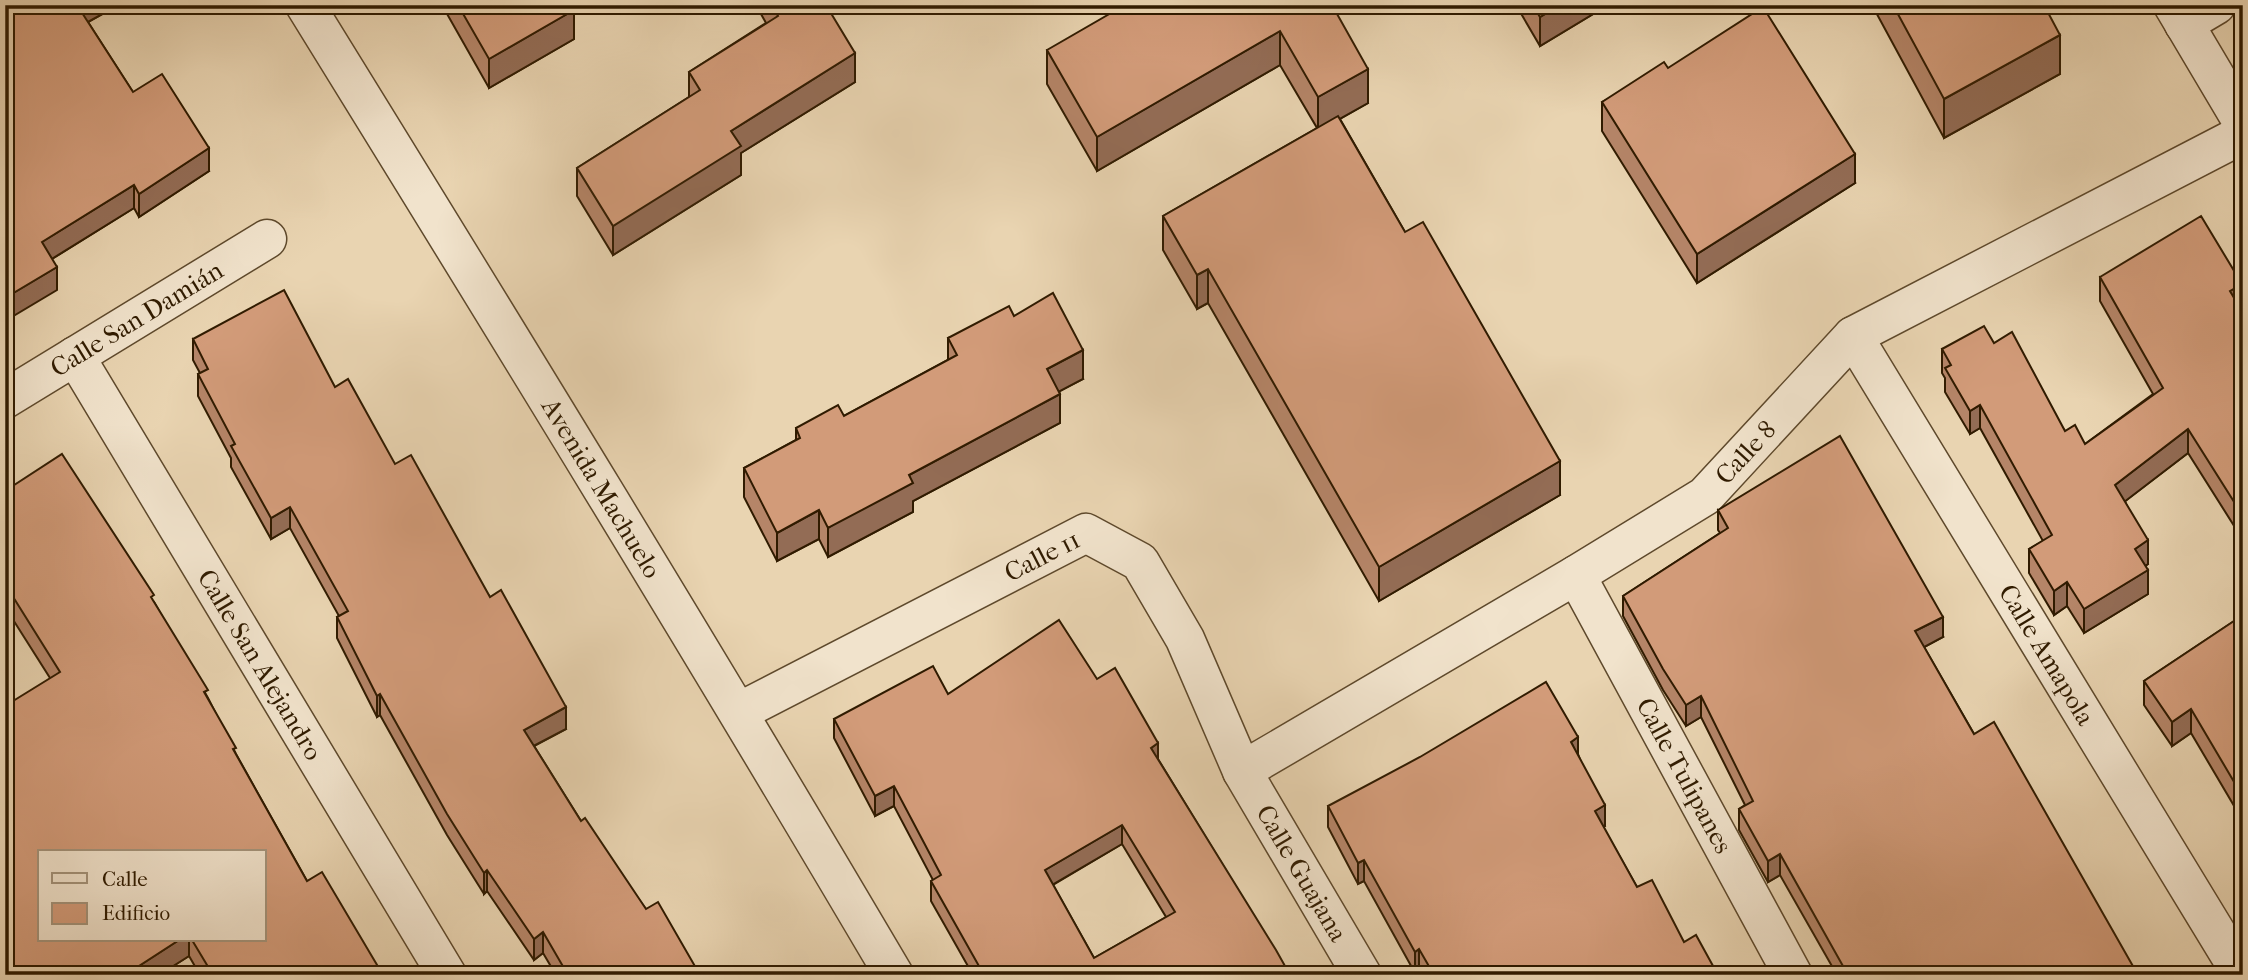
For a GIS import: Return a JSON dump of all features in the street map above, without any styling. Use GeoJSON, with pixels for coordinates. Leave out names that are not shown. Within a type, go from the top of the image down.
{"type":"FeatureCollection","features":[{"type":"Feature","properties":{"kind":"street","name":"Avenida Machuelo"},"geometry":{"type":"LineString","coordinates":[[305,5],[739,712],[894,975]]}},
{"type":"Feature","properties":{"kind":"street"},"geometry":{"type":"LineString","coordinates":[[2191,11],[2243,124]]}},
{"type":"Feature","properties":{"kind":"street","name":"Calle 8"},"geometry":{"type":"LineString","coordinates":[[1242,771],[1705,496],[1853,335],[2243,134]]}},
{"type":"Feature","properties":{"kind":"street","name":"Calle San Damián"},"geometry":{"type":"LineString","coordinates":[[5,399],[267,239]]}},
{"type":"Feature","properties":{"kind":"street","name":"Calle Amapola"},"geometry":{"type":"LineString","coordinates":[[1853,335],[2242,975]]}},
{"type":"Feature","properties":{"kind":"street","name":"Calle San Alejandro"},"geometry":{"type":"LineString","coordinates":[[75,356],[447,975]]}},
{"type":"Feature","properties":{"kind":"street","name":"Calle 11"},"geometry":{"type":"LineString","coordinates":[[739,712],[1086,533],[1140,562],[1185,639],[1242,771]]}},
{"type":"Feature","properties":{"kind":"street","name":"Calle Tulipanes"},"geometry":{"type":"LineString","coordinates":[[1576,575],[1793,975]]}},
{"type":"Feature","properties":{"kind":"street","name":"Calle Guajana"},"geometry":{"type":"LineString","coordinates":[[1242,771],[1362,975]]}},
{"type":"Feature","properties":{"kind":"building"},"geometry":{"type":"Polygon","coordinates":[[[5,5],[77,5],[133,92],[162,74],[209,148],[139,194],[134,185],[42,242],[57,267],[5,298],[5,5]]]}},
{"type":"Feature","properties":{"kind":"building"},"geometry":{"type":"Polygon","coordinates":[[[458,5],[571,5],[574,10],[489,59],[458,5]]]}},
{"type":"Feature","properties":{"kind":"building"},"geometry":{"type":"Polygon","coordinates":[[[772,5],[826,5],[855,53],[731,131],[741,146],[613,226],[577,168],[700,90],[689,72],[778,16],[772,5]]]}},
{"type":"Feature","properties":{"kind":"building"},"geometry":{"type":"Polygon","coordinates":[[[1125,5],[1332,5],[1368,69],[1318,97],[1280,31],[1097,137],[1047,50],[1125,5]]]}},
{"type":"Feature","properties":{"kind":"building"},"geometry":{"type":"Polygon","coordinates":[[[1533,5],[1560,5],[1540,17],[1533,5]]]}},
{"type":"Feature","properties":{"kind":"building"},"geometry":{"type":"Polygon","coordinates":[[[1893,5],[2044,5],[2060,35],[1944,99],[1893,5]]]}},
{"type":"Feature","properties":{"kind":"building"},"geometry":{"type":"Polygon","coordinates":[[[1763,7],[1855,154],[1697,254],[1602,102],[1664,62],[1668,68],[1763,7]]]}},
{"type":"Feature","properties":{"kind":"building"},"geometry":{"type":"Polygon","coordinates":[[[1338,116],[1405,232],[1423,222],[1560,461],[1379,567],[1208,269],[1197,275],[1163,216],[1338,116]]]}},
{"type":"Feature","properties":{"kind":"building"},"geometry":{"type":"Polygon","coordinates":[[[2201,216],[2242,284],[2230,291],[2243,313],[2243,516],[2188,429],[2115,485],[2148,540],[2135,549],[2148,570],[2084,609],[2067,582],[2054,591],[2029,549],[2052,535],[1980,405],[1970,411],[1945,368],[1951,365],[1942,349],[1984,326],[1994,343],[2012,332],[2065,431],[2075,425],[2085,444],[2163,388],[2100,277],[2201,216]]]}},
{"type":"Feature","properties":{"kind":"building"},"geometry":{"type":"Polygon","coordinates":[[[284,290],[335,387],[348,379],[395,464],[411,455],[490,597],[501,590],[566,707],[524,730],[581,821],[585,818],[646,909],[658,902],[700,975],[568,975],[543,932],[534,939],[487,870],[484,873],[447,814],[380,694],[377,696],[337,617],[348,611],[290,507],[271,518],[231,446],[235,444],[198,374],[208,369],[193,339],[284,290]]]}},
{"type":"Feature","properties":{"kind":"building"},"geometry":{"type":"Polygon","coordinates":[[[1053,293],[1083,350],[1047,369],[1060,394],[909,475],[913,483],[828,528],[819,510],[777,533],[744,468],[800,438],[796,428],[838,405],[844,416],[957,355],[948,338],[1009,306],[1014,316],[1053,293]]]}},
{"type":"Feature","properties":{"kind":"building"},"geometry":{"type":"Polygon","coordinates":[[[1840,436],[1943,617],[1915,631],[1974,734],[1994,722],[2138,975],[1848,975],[1780,854],[1768,861],[1739,809],[1753,801],[1701,696],[1686,705],[1623,596],[1728,528],[1718,510],[1840,436]]]}},
{"type":"Feature","properties":{"kind":"building"},"geometry":{"type":"Polygon","coordinates":[[[62,454],[154,595],[151,597],[208,690],[204,692],[236,748],[233,749],[307,881],[322,872],[383,975],[213,975],[193,942],[266,942],[266,850],[38,850],[38,942],[176,942],[125,975],[5,975],[5,706],[60,672],[5,584],[5,491],[62,454]]]}},
{"type":"Feature","properties":{"kind":"building"},"geometry":{"type":"Polygon","coordinates":[[[2243,615],[2243,797],[2191,709],[2172,722],[2144,681],[2243,615]]]}},
{"type":"Feature","properties":{"kind":"building"},"geometry":{"type":"Polygon","coordinates":[[[1059,620],[1097,679],[1115,668],[1158,743],[1151,748],[1290,975],[984,975],[931,881],[941,875],[894,786],[875,796],[834,719],[933,666],[948,694],[1059,620]],[[1122,825],[1045,870],[1094,958],[1175,912],[1122,825]]]}},
{"type":"Feature","properties":{"kind":"building"},"geometry":{"type":"Polygon","coordinates":[[[1546,682],[1578,737],[1571,742],[1605,805],[1595,811],[1637,887],[1652,880],[1684,942],[1696,935],[1718,975],[1434,975],[1419,949],[1415,952],[1364,860],[1358,863],[1328,806],[1420,757],[1546,682]]]}}]}
